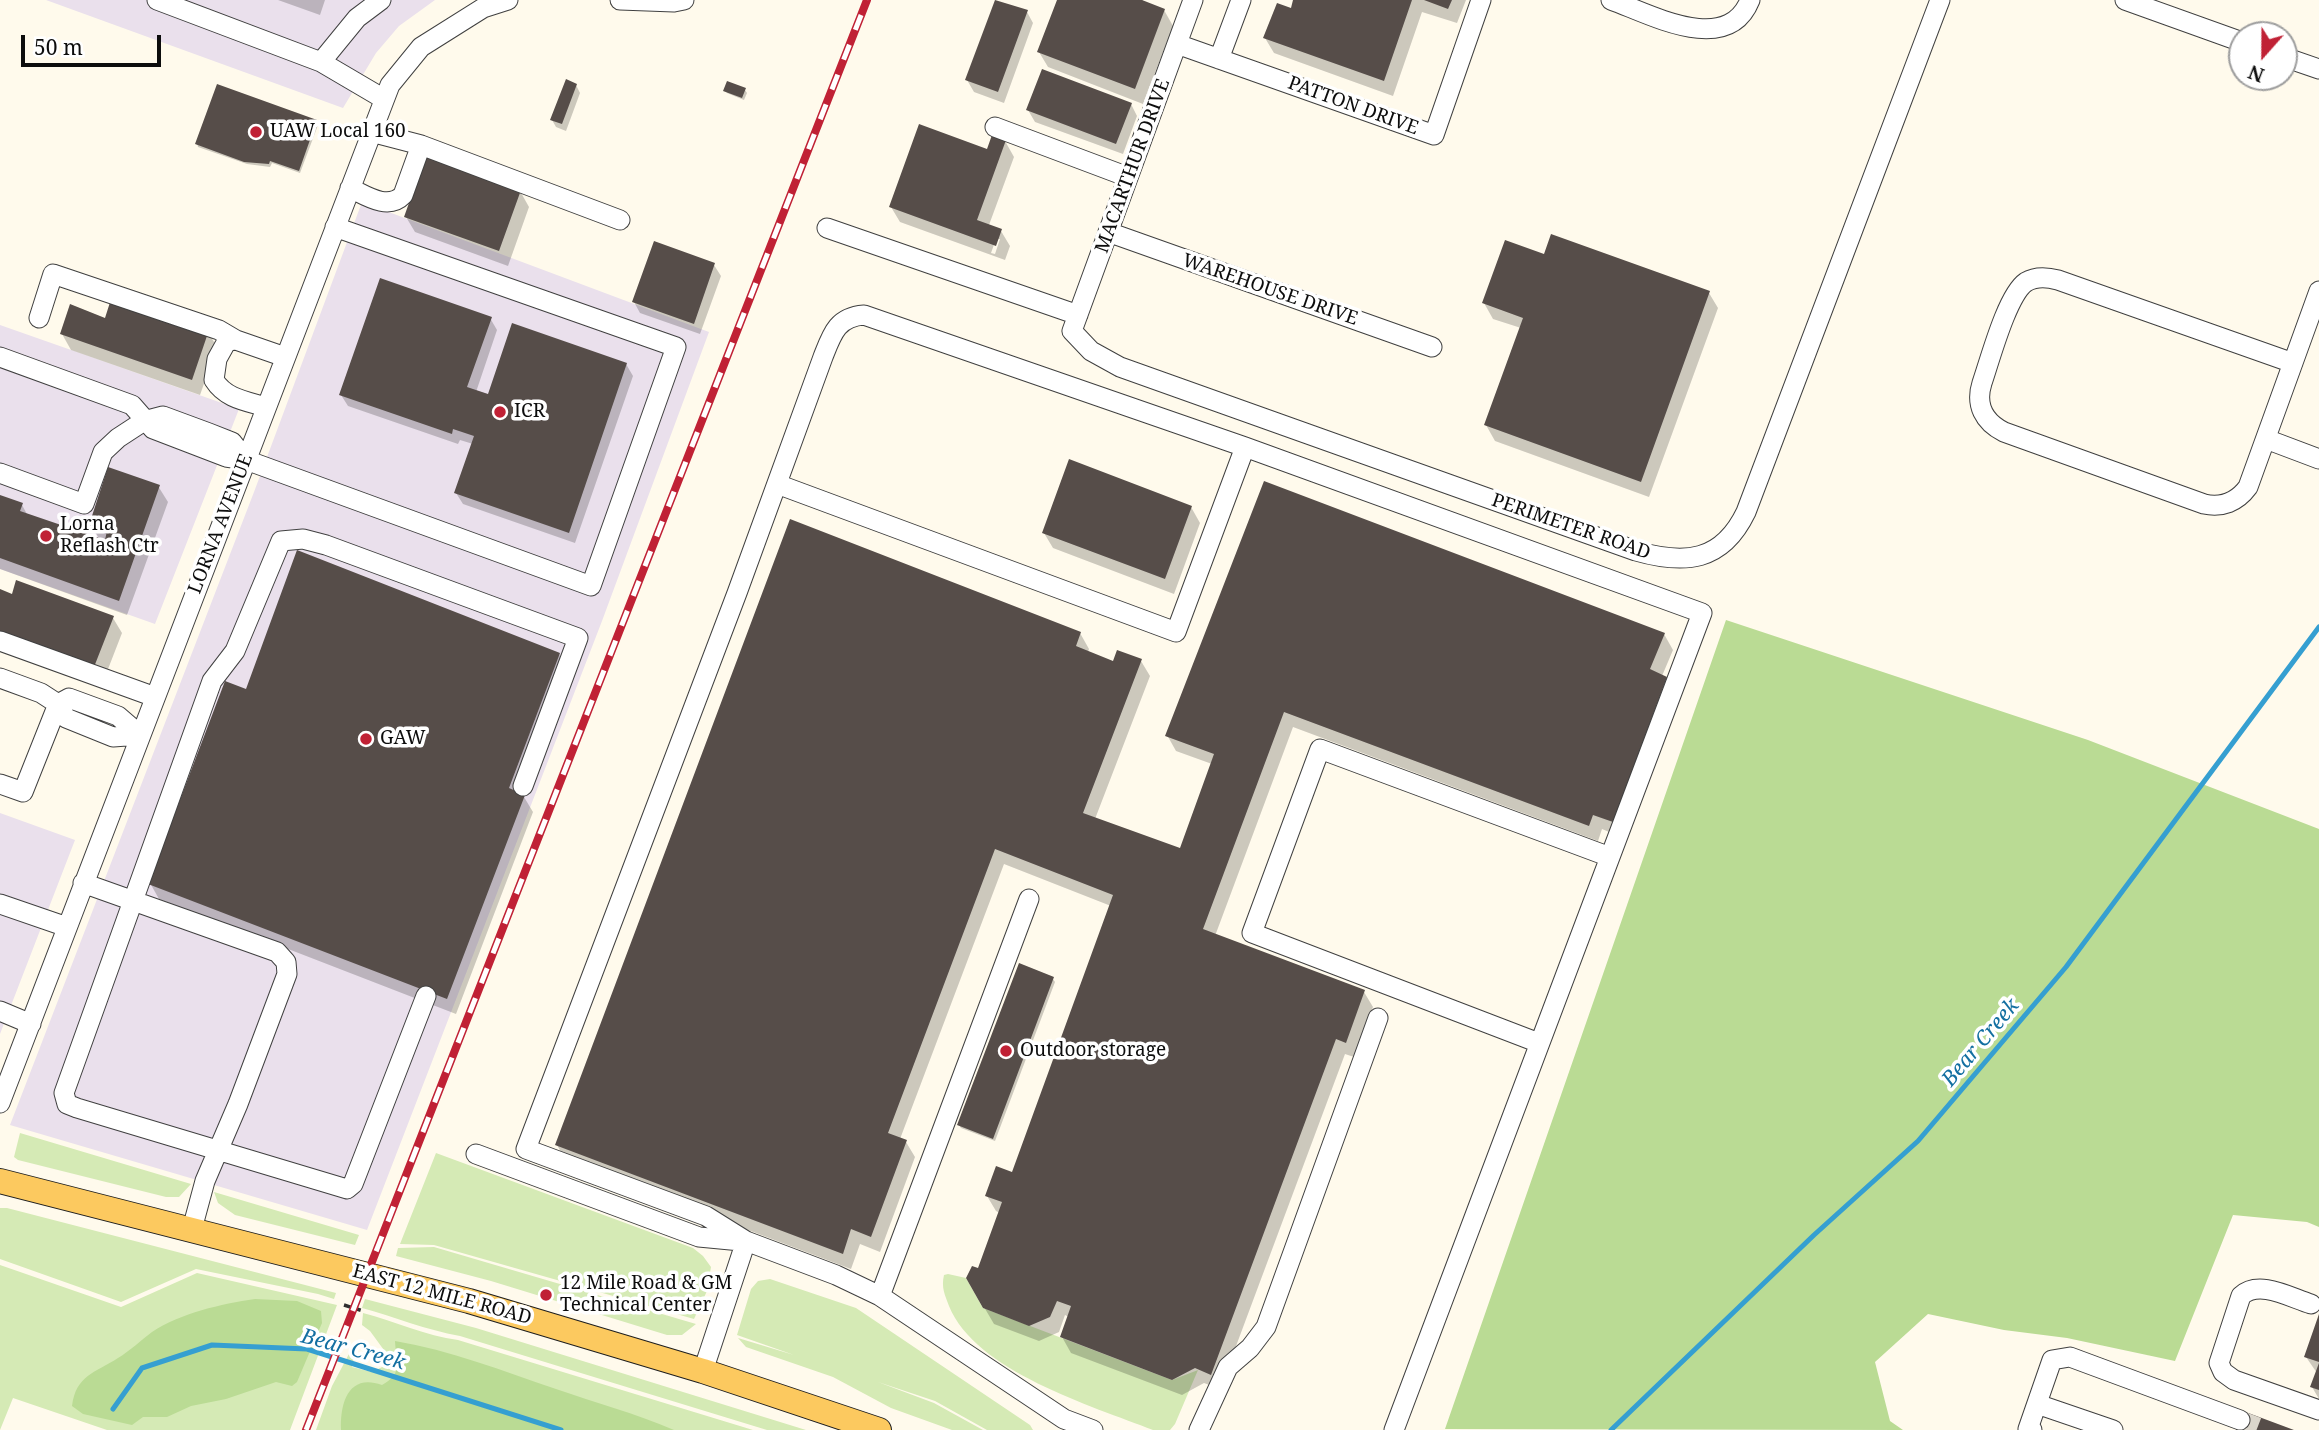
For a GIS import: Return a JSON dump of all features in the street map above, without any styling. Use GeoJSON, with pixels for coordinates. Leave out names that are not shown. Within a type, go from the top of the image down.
{"type":"FeatureCollection","features":[{"type":"Feature","properties":{"kind":"main road","name":"EAST 12 MILE ROAD"},"geometry":{"type":"LineString","coordinates":[[0,1181],[469,1301],[703,1371],[878,1430]]}},
{"type":"Feature","properties":{"kind":"street"},"geometry":{"type":"LineString","coordinates":[[157,0],[321,62],[384,99]]}},
{"type":"Feature","properties":{"kind":"street"},"geometry":{"type":"LineString","coordinates":[[321,62],[357,18],[381,0]]}},
{"type":"Feature","properties":{"kind":"street","name":"LORNA AVENUE"},"geometry":{"type":"LineString","coordinates":[[0,1103],[390,85],[421,47],[482,8],[508,0]]}},
{"type":"Feature","properties":{"kind":"street"},"geometry":{"type":"LineString","coordinates":[[620,0],[684,0]]}},
{"type":"Feature","properties":{"kind":"street","name":"MACARTHUR DRIVE"},"geometry":{"type":"LineString","coordinates":[[1075,323],[1193,0]]}},
{"type":"Feature","properties":{"kind":"street"},"geometry":{"type":"LineString","coordinates":[[1219,59],[1241,0]]}},
{"type":"Feature","properties":{"kind":"street","name":"PATTON DRIVE"},"geometry":{"type":"LineString","coordinates":[[1177,44],[1434,135],[1481,0]]}},
{"type":"Feature","properties":{"kind":"street"},"geometry":{"type":"LineString","coordinates":[[1611,0],[1683,25],[1710,30],[1731,23],[1743,12],[1750,0]]}},
{"type":"Feature","properties":{"kind":"street","name":"PERIMETER ROAD"},"geometry":{"type":"LineString","coordinates":[[1075,323],[1091,351],[1120,367],[1636,551],[1673,559],[1706,555],[1720,548],[1730,538],[1746,512],[1940,0]]}},
{"type":"Feature","properties":{"kind":"street"},"geometry":{"type":"LineString","coordinates":[[2125,0],[2228,37]]}},
{"type":"Feature","properties":{"kind":"street"},"geometry":{"type":"LineString","coordinates":[[2298,62],[2319,69]]}},
{"type":"Feature","properties":{"kind":"street"},"geometry":{"type":"LineString","coordinates":[[995,127],[1128,177]]}},
{"type":"Feature","properties":{"kind":"street"},"geometry":{"type":"LineString","coordinates":[[371,132],[421,145],[620,220]]}},
{"type":"Feature","properties":{"kind":"street"},"geometry":{"type":"LineString","coordinates":[[350,188],[376,200],[398,201],[403,195],[421,145]]}},
{"type":"Feature","properties":{"kind":"street"},"geometry":{"type":"LineString","coordinates":[[0,473],[83,504],[103,452],[118,438],[144,421],[163,416],[232,442],[246,460],[591,586],[676,347],[335,227]]}},
{"type":"Feature","properties":{"kind":"street"},"geometry":{"type":"LineString","coordinates":[[827,228],[1075,323]]}},
{"type":"Feature","properties":{"kind":"street","name":"WAREHOUSE DRIVE"},"geometry":{"type":"LineString","coordinates":[[1108,232],[1432,347]]}},
{"type":"Feature","properties":{"kind":"street"},"geometry":{"type":"LineString","coordinates":[[39,318],[52,274],[219,330],[236,340],[285,357]]}},
{"type":"Feature","properties":{"kind":"street"},"geometry":{"type":"LineString","coordinates":[[2293,363],[2071,284],[2044,277],[2025,283],[2013,296],[1979,391],[1983,413],[1996,429],[2211,506],[2224,505],[2243,494],[2248,487],[2266,439],[2319,291]]}},
{"type":"Feature","properties":{"kind":"street"},"geometry":{"type":"LineString","coordinates":[[1093,1430],[1062,1424],[880,1296],[836,1275],[746,1241],[706,1216],[526,1149],[832,335],[840,324],[851,316],[864,315],[1245,447],[1702,612],[1394,1427]]}},
{"type":"Feature","properties":{"kind":"street"},"geometry":{"type":"LineString","coordinates":[[236,340],[227,341],[222,349],[214,371],[214,380],[226,394],[266,407]]}},
{"type":"Feature","properties":{"kind":"street"},"geometry":{"type":"LineString","coordinates":[[0,357],[132,405],[144,421]]}},
{"type":"Feature","properties":{"kind":"street"},"geometry":{"type":"LineString","coordinates":[[2266,439],[2319,459]]}},
{"type":"Feature","properties":{"kind":"street"},"geometry":{"type":"LineString","coordinates":[[777,484],[1176,632],[1245,447]]}},
{"type":"Feature","properties":{"kind":"street"},"geometry":{"type":"LineString","coordinates":[[426,996],[353,1184],[347,1189],[67,1104],[64,1093],[212,681],[235,651],[281,541],[303,538],[326,545],[578,638],[523,786]]}},
{"type":"Feature","properties":{"kind":"street"},"geometry":{"type":"LineString","coordinates":[[0,641],[155,697]]}},
{"type":"Feature","properties":{"kind":"street"},"geometry":{"type":"LineString","coordinates":[[0,678],[41,693],[58,704]]}},
{"type":"Feature","properties":{"kind":"street"},"geometry":{"type":"LineString","coordinates":[[0,784],[23,792],[58,704],[69,698],[118,716],[140,735]]}},
{"type":"Feature","properties":{"kind":"street"},"geometry":{"type":"LineString","coordinates":[[1539,1043],[1252,933],[1320,749],[1610,857]]}},
{"type":"Feature","properties":{"kind":"street"},"geometry":{"type":"LineString","coordinates":[[83,883],[277,952],[286,962],[287,974],[205,1181],[191,1230]]}},
{"type":"Feature","properties":{"kind":"street"},"geometry":{"type":"LineString","coordinates":[[880,1296],[1030,898]]}},
{"type":"Feature","properties":{"kind":"street"},"geometry":{"type":"LineString","coordinates":[[0,904],[66,927]]}},
{"type":"Feature","properties":{"kind":"street"},"geometry":{"type":"LineString","coordinates":[[0,1011],[31,1024]]}},
{"type":"Feature","properties":{"kind":"street"},"geometry":{"type":"LineString","coordinates":[[1199,1430],[1227,1367],[1250,1348],[1266,1327],[1378,1018]]}},
{"type":"Feature","properties":{"kind":"street"},"geometry":{"type":"LineString","coordinates":[[476,1154],[699,1237],[746,1241]]}},
{"type":"Feature","properties":{"kind":"street"},"geometry":{"type":"LineString","coordinates":[[703,1371],[746,1241]]}},
{"type":"Feature","properties":{"kind":"street"},"geometry":{"type":"LineString","coordinates":[[2311,1304],[2259,1288],[2248,1289],[2241,1296],[2219,1363],[2223,1372],[2234,1380],[2319,1410]]}},
{"type":"Feature","properties":{"kind":"street"},"geometry":{"type":"LineString","coordinates":[[2032,1430],[2028,1429],[2052,1360],[2070,1357],[2233,1423]]}},
{"type":"Feature","properties":{"kind":"street"},"geometry":{"type":"LineString","coordinates":[[2036,1404],[2113,1430]]}},
{"type":"Feature","properties":{"kind":"path"},"geometry":{"type":"LineString","coordinates":[[344,1304],[363,1311]]}},
{"type":"Feature","properties":{"kind":"shaded area"},"geometry":{"type":"Polygon","coordinates":[[[46,0],[435,0],[399,26],[376,53],[343,108],[46,0]]]}},
{"type":"Feature","properties":{"kind":"shaded area"},"geometry":{"type":"Polygon","coordinates":[[[362,202],[709,332],[602,621],[367,1230],[10,1125],[254,492],[362,202]]]}},
{"type":"Feature","properties":{"kind":"shaded area"},"geometry":{"type":"Polygon","coordinates":[[[0,325],[239,409],[155,624],[0,569],[0,325]]]}},
{"type":"Feature","properties":{"kind":"shaded area"},"geometry":{"type":"Polygon","coordinates":[[[0,813],[75,840],[0,1034],[0,813]]]}},
{"type":"Feature","properties":{"kind":"green space"},"geometry":{"type":"Polygon","coordinates":[[[1726,620],[2088,740],[2319,829],[2319,1227],[2307,1222],[2233,1215],[2175,1361],[2067,1338],[2004,1330],[1928,1314],[1875,1362],[1890,1421],[1903,1430],[1445,1429],[1726,620]]]}},
{"type":"Feature","properties":{"kind":"green space"},"geometry":{"type":"Polygon","coordinates":[[[20,1133],[191,1184],[179,1197],[166,1197],[18,1160],[14,1157],[20,1133]]]}},
{"type":"Feature","properties":{"kind":"green space"},"geometry":{"type":"Polygon","coordinates":[[[436,1153],[693,1248],[711,1267],[707,1291],[694,1319],[434,1245],[400,1244],[436,1153]]]}},
{"type":"Feature","properties":{"kind":"green space"},"geometry":{"type":"Polygon","coordinates":[[[214,1192],[359,1235],[355,1245],[235,1215],[218,1203],[214,1192]]]}},
{"type":"Feature","properties":{"kind":"green space"},"geometry":{"type":"Polygon","coordinates":[[[0,1208],[336,1293],[334,1299],[196,1269],[121,1302],[0,1259],[0,1208]]]}},
{"type":"Feature","properties":{"kind":"green space"},"geometry":{"type":"Polygon","coordinates":[[[434,1247],[696,1324],[682,1335],[667,1335],[491,1281],[396,1256],[398,1248],[434,1247]]]}},
{"type":"Feature","properties":{"kind":"green space"},"geometry":{"type":"Polygon","coordinates":[[[0,1265],[121,1307],[197,1273],[337,1305],[290,1430],[107,1430],[13,1398],[0,1430],[0,1265]]]}},
{"type":"Feature","properties":{"kind":"green space"},"geometry":{"type":"Polygon","coordinates":[[[944,1275],[966,1278],[983,1308],[1172,1380],[1198,1370],[1175,1424],[1170,1430],[1153,1430],[1069,1397],[1009,1367],[983,1349],[963,1329],[949,1306],[944,1291],[944,1275]]]}},
{"type":"Feature","properties":{"kind":"green space"},"geometry":{"type":"Polygon","coordinates":[[[770,1279],[856,1308],[1030,1425],[1033,1430],[987,1430],[935,1401],[878,1382],[934,1403],[983,1430],[952,1430],[891,1408],[833,1377],[746,1347],[738,1338],[794,1355],[737,1335],[751,1289],[758,1281],[770,1279]]]}},
{"type":"Feature","properties":{"kind":"green space"},"geometry":{"type":"Polygon","coordinates":[[[255,1299],[297,1301],[321,1311],[322,1323],[297,1382],[292,1386],[276,1382],[226,1399],[191,1406],[167,1417],[143,1417],[132,1425],[83,1414],[72,1406],[82,1381],[163,1325],[202,1310],[255,1299]]]}},
{"type":"Feature","properties":{"kind":"green space"},"geometry":{"type":"Polygon","coordinates":[[[365,1299],[476,1328],[806,1430],[767,1430],[362,1308],[365,1299]]]}},
{"type":"Feature","properties":{"kind":"green space"},"geometry":{"type":"Polygon","coordinates":[[[363,1313],[753,1430],[316,1430],[332,1386],[350,1352],[354,1357],[352,1367],[372,1372],[386,1365],[389,1357],[370,1331],[362,1325],[363,1313]]]}},
{"type":"Feature","properties":{"kind":"green space"},"geometry":{"type":"Polygon","coordinates":[[[395,1341],[476,1362],[674,1430],[341,1430],[342,1409],[349,1392],[362,1383],[382,1385],[393,1376],[397,1366],[395,1341]]]}},
{"type":"Feature","properties":{"kind":"building"},"geometry":{"type":"Polygon","coordinates":[[[995,0],[1028,10],[998,92],[965,80],[995,0]]]}},
{"type":"Feature","properties":{"kind":"building"},"geometry":{"type":"Polygon","coordinates":[[[1057,0],[1142,0],[1165,9],[1135,89],[1037,52],[1057,0]]]}},
{"type":"Feature","properties":{"kind":"building"},"geometry":{"type":"Polygon","coordinates":[[[1293,0],[1412,0],[1384,81],[1263,38],[1277,3],[1291,8],[1293,0]]]}},
{"type":"Feature","properties":{"kind":"building"},"geometry":{"type":"Polygon","coordinates":[[[1424,0],[1452,0],[1448,9],[1424,0]]]}},
{"type":"Feature","properties":{"kind":"building"},"geometry":{"type":"Polygon","coordinates":[[[1042,69],[1132,103],[1116,144],[1026,110],[1042,69]]]}},
{"type":"Feature","properties":{"kind":"building"},"geometry":{"type":"Polygon","coordinates":[[[566,79],[577,84],[562,124],[550,120],[566,79]]]}},
{"type":"Feature","properties":{"kind":"building"},"geometry":{"type":"Polygon","coordinates":[[[727,81],[746,88],[742,98],[723,91],[727,81]]]}},
{"type":"Feature","properties":{"kind":"building","name":"UAW Local 160"},"geometry":{"type":"Polygon","coordinates":[[[217,84],[317,120],[299,171],[270,161],[269,164],[244,162],[195,144],[217,84]]]}},
{"type":"Feature","properties":{"kind":"building"},"geometry":{"type":"Polygon","coordinates":[[[919,124],[987,149],[992,135],[1006,140],[977,220],[1002,229],[996,246],[889,207],[919,124]]]}},
{"type":"Feature","properties":{"kind":"building"},"geometry":{"type":"Polygon","coordinates":[[[426,155],[521,190],[499,251],[404,217],[426,155]]]}},
{"type":"Feature","properties":{"kind":"building"},"geometry":{"type":"Polygon","coordinates":[[[1551,234],[1710,291],[1641,482],[1484,425],[1523,318],[1482,303],[1505,240],[1544,254],[1551,234]]]}},
{"type":"Feature","properties":{"kind":"building"},"geometry":{"type":"Polygon","coordinates":[[[654,241],[715,263],[694,324],[632,302],[654,241]]]}},
{"type":"Feature","properties":{"kind":"building","name":"ICR"},"geometry":{"type":"Polygon","coordinates":[[[380,278],[492,317],[467,387],[488,394],[512,323],[627,363],[569,533],[454,493],[474,436],[453,429],[452,434],[339,395],[380,278]]]}},
{"type":"Feature","properties":{"kind":"building"},"geometry":{"type":"Polygon","coordinates":[[[112,296],[209,330],[192,380],[60,334],[70,304],[105,318],[112,296]]]}},
{"type":"Feature","properties":{"kind":"building"},"geometry":{"type":"Polygon","coordinates":[[[1069,459],[1192,506],[1165,579],[1042,533],[1069,459]]]}},
{"type":"Feature","properties":{"kind":"building","name":"Lorna Reflash Ctr"},"geometry":{"type":"Polygon","coordinates":[[[108,467],[160,485],[119,601],[0,558],[0,495],[23,503],[20,511],[105,540],[107,531],[89,525],[108,467]]]}},
{"type":"Feature","properties":{"kind":"building"},"geometry":{"type":"Polygon","coordinates":[[[1264,481],[1665,633],[1650,669],[1667,677],[1613,822],[1593,815],[1589,826],[1284,712],[1203,929],[1365,990],[1346,1043],[1336,1039],[1211,1375],[1195,1368],[1172,1380],[1060,1337],[1071,1306],[1057,1301],[1050,1317],[1029,1326],[983,1308],[966,1278],[972,1266],[978,1268],[1002,1202],[985,1196],[996,1166],[1012,1172],[1113,895],[995,849],[888,1133],[907,1140],[871,1237],[851,1229],[843,1254],[555,1145],[790,519],[1081,632],[1076,646],[1113,661],[1117,650],[1142,659],[1083,813],[1180,848],[1214,754],[1165,736],[1264,481]]]}},
{"type":"Feature","properties":{"kind":"building","name":"GAW"},"geometry":{"type":"Polygon","coordinates":[[[297,550],[560,653],[509,788],[525,795],[447,999],[148,884],[225,681],[246,689],[297,550]]]}},
{"type":"Feature","properties":{"kind":"building"},"geometry":{"type":"Polygon","coordinates":[[[16,580],[114,616],[94,667],[0,632],[0,589],[12,594],[16,580]]]}},
{"type":"Feature","properties":{"kind":"building","name":"Outdoor storage"},"geometry":{"type":"Polygon","coordinates":[[[1019,963],[1054,977],[993,1139],[957,1125],[1019,963]]]}},
{"type":"Feature","properties":{"kind":"building"},"geometry":{"type":"Polygon","coordinates":[[[2319,1314],[2319,1362],[2304,1357],[2319,1314]]]}},
{"type":"Feature","properties":{"kind":"building"},"geometry":{"type":"Polygon","coordinates":[[[2319,1363],[2319,1390],[2310,1387],[2319,1363]]]}},
{"type":"Feature","properties":{"kind":"building"},"geometry":{"type":"Polygon","coordinates":[[[2243,1411],[2294,1430],[2236,1430],[2243,1411]]]}},
{"type":"Feature","properties":{"kind":"waterway","name":"Bear Creek"},"geometry":{"type":"LineString","coordinates":[[1611,1430],[1814,1235],[1918,1141],[2066,967],[2319,627]]}},
{"type":"Feature","properties":{"kind":"waterway","name":"Bear Creek"},"geometry":{"type":"LineString","coordinates":[[113,1409],[142,1368],[212,1345],[307,1349],[561,1430]]}},
{"type":"Feature","properties":{"kind":"tunnel"},"geometry":{"type":"LineString","coordinates":[[2240,1420],[2266,1430]]}},
{"type":"Feature","properties":{"kind":"railway"},"geometry":{"type":"LineString","coordinates":[[306,1430],[867,0]]}},
{"type":"Feature","properties":{"kind":"place","name":"UAW Local 160"},"geometry":{"type":"Point","coordinates":[256,132]}},
{"type":"Feature","properties":{"kind":"place","name":"ICR"},"geometry":{"type":"Point","coordinates":[500,412]}},
{"type":"Feature","properties":{"kind":"place","name":"Lorna Reflash Ctr"},"geometry":{"type":"Point","coordinates":[46,536]}},
{"type":"Feature","properties":{"kind":"place","name":"GAW"},"geometry":{"type":"Point","coordinates":[366,739]}},
{"type":"Feature","properties":{"kind":"place","name":"Outdoor storage"},"geometry":{"type":"Point","coordinates":[1006,1051]}},
{"type":"Feature","properties":{"kind":"place","name":"12 Mile Road & GM Technical Center"},"geometry":{"type":"Point","coordinates":[546,1295]}}]}
